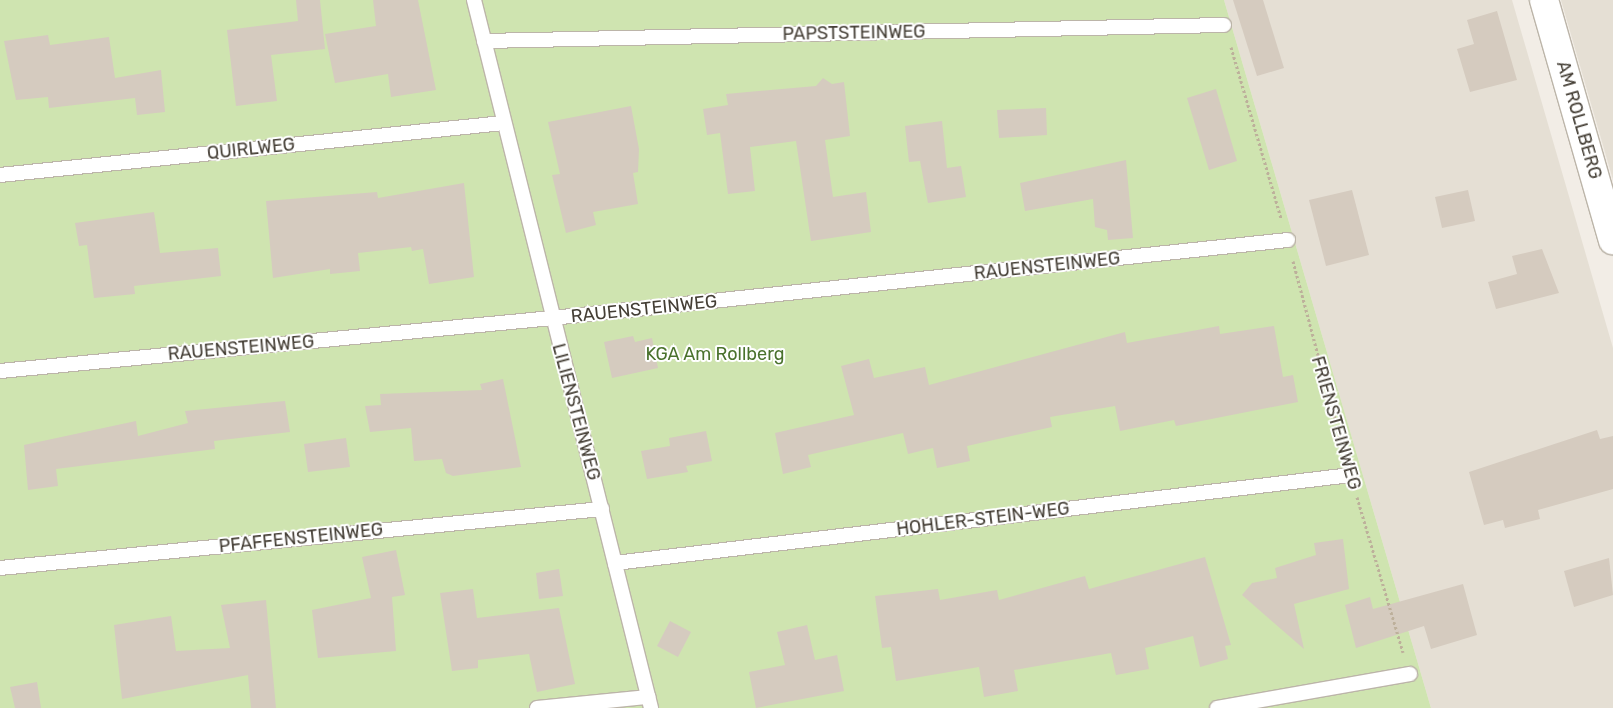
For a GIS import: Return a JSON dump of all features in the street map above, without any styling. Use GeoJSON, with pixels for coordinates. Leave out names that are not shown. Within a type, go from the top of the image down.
{"type":"FeatureCollection","features":[{"type":"Feature","properties":{"kind":"street","name":"AM ROLLBERG"},"geometry":{"type":"LineString","coordinates":[[1544,0],[1613,240]]}},
{"type":"Feature","properties":{"kind":"lane","name":"LILIENSTEINWEG"},"geometry":{"type":"LineString","coordinates":[[474,0],[503,123],[650,702]]}},
{"type":"Feature","properties":{"kind":"lane","name":"PAPSTSTEINWEG"},"geometry":{"type":"LineString","coordinates":[[484,40],[1224,26]]}},
{"type":"Feature","properties":{"kind":"lane","name":"QUIRLWEG"},"geometry":{"type":"LineString","coordinates":[[0,175],[503,123]]}},
{"type":"Feature","properties":{"kind":"lane","name":"RAUENSTEINWEG"},"geometry":{"type":"LineString","coordinates":[[0,371],[552,318],[1288,240]]}},
{"type":"Feature","properties":{"kind":"lane","name":"HOHLER-STEIN-WEG"},"geometry":{"type":"LineString","coordinates":[[615,563],[1351,476]]}},
{"type":"Feature","properties":{"kind":"lane","name":"PFAFFENSTEINWEG"},"geometry":{"type":"LineString","coordinates":[[0,568],[602,509]]}},
{"type":"Feature","properties":{"kind":"lane"},"geometry":{"type":"LineString","coordinates":[[1217,708],[1410,674]]}},
{"type":"Feature","properties":{"kind":"lane"},"geometry":{"type":"LineString","coordinates":[[537,708],[650,702]]}},
{"type":"Feature","properties":{"kind":"path","name":"FRIENSTEINWEG"},"geometry":{"type":"LineString","coordinates":[[1224,26],[1288,240],[1351,476],[1410,674]]}},
{"type":"Feature","properties":{"kind":"shaded area"},"geometry":{"type":"Polygon","coordinates":[[[1224,0],[1512,0],[1613,348],[1613,708],[1431,708],[1224,0]]]}},
{"type":"Feature","properties":{"kind":"shaded area"},"geometry":{"type":"Polygon","coordinates":[[[1561,0],[1613,0],[1613,180],[1561,0]]]}},
{"type":"Feature","properties":{"kind":"green space","name":"KGA Am Rollberg"},"geometry":{"type":"Polygon","coordinates":[[[0,0],[1224,0],[1431,708],[0,708],[0,0]]]}},
{"type":"Feature","properties":{"kind":"building"},"geometry":{"type":"Polygon","coordinates":[[[296,0],[320,0],[325,49],[271,55],[277,101],[236,106],[227,30],[298,21],[296,0]]]}},
{"type":"Feature","properties":{"kind":"building"},"geometry":{"type":"Polygon","coordinates":[[[373,0],[418,0],[436,90],[391,97],[388,74],[335,83],[325,34],[376,26],[373,0]]]}},
{"type":"Feature","properties":{"kind":"building"},"geometry":{"type":"Polygon","coordinates":[[[1233,0],[1263,0],[1284,68],[1257,76],[1233,0]]]}},
{"type":"Feature","properties":{"kind":"building"},"geometry":{"type":"Polygon","coordinates":[[[1497,11],[1517,80],[1470,92],[1457,49],[1474,44],[1467,20],[1497,11]]]}},
{"type":"Feature","properties":{"kind":"building"},"geometry":{"type":"Polygon","coordinates":[[[48,35],[50,45],[109,37],[115,78],[161,70],[165,112],[137,115],[135,98],[49,108],[48,97],[16,100],[4,41],[48,35]]]}},
{"type":"Feature","properties":{"kind":"building"},"geometry":{"type":"Polygon","coordinates":[[[823,78],[832,84],[844,82],[850,136],[825,140],[833,197],[866,192],[871,232],[811,241],[796,141],[750,147],[755,191],[728,194],[720,133],[707,135],[703,109],[728,105],[726,94],[816,86],[823,78]]]}},
{"type":"Feature","properties":{"kind":"building"},"geometry":{"type":"Polygon","coordinates":[[[1216,89],[1237,161],[1209,170],[1187,98],[1216,89]]]}},
{"type":"Feature","properties":{"kind":"building"},"geometry":{"type":"Polygon","coordinates":[[[631,106],[639,149],[638,172],[633,173],[638,204],[593,212],[596,225],[566,233],[552,175],[560,174],[548,122],[631,106]]]}},
{"type":"Feature","properties":{"kind":"building"},"geometry":{"type":"Polygon","coordinates":[[[1046,108],[1047,135],[999,138],[997,110],[1046,108]]]}},
{"type":"Feature","properties":{"kind":"building"},"geometry":{"type":"Polygon","coordinates":[[[942,121],[947,168],[961,166],[966,197],[928,203],[920,161],[909,162],[905,126],[942,121]]]}},
{"type":"Feature","properties":{"kind":"building"},"geometry":{"type":"Polygon","coordinates":[[[1126,160],[1133,238],[1108,240],[1107,230],[1095,227],[1093,199],[1025,211],[1020,183],[1126,160]]]}},
{"type":"Feature","properties":{"kind":"building"},"geometry":{"type":"Polygon","coordinates":[[[464,183],[474,277],[429,284],[423,249],[412,251],[411,247],[358,253],[360,271],[330,274],[330,269],[273,278],[266,201],[377,192],[378,198],[464,183]]]}},
{"type":"Feature","properties":{"kind":"building"},"geometry":{"type":"Polygon","coordinates":[[[1352,190],[1369,255],[1326,266],[1309,200],[1352,190]]]}},
{"type":"Feature","properties":{"kind":"building"},"geometry":{"type":"Polygon","coordinates":[[[1468,190],[1475,221],[1442,228],[1435,197],[1468,190]]]}},
{"type":"Feature","properties":{"kind":"building"},"geometry":{"type":"Polygon","coordinates":[[[154,212],[160,253],[218,248],[221,276],[134,286],[135,294],[94,298],[87,245],[79,246],[75,223],[154,212]]]}},
{"type":"Feature","properties":{"kind":"building"},"geometry":{"type":"Polygon","coordinates":[[[1542,249],[1559,293],[1496,309],[1488,282],[1517,274],[1512,256],[1542,249]]]}},
{"type":"Feature","properties":{"kind":"building"},"geometry":{"type":"Polygon","coordinates":[[[1219,326],[1220,334],[1274,326],[1283,377],[1293,375],[1298,402],[1176,426],[1174,420],[1120,431],[1115,406],[1050,417],[1052,427],[967,446],[970,461],[937,468],[933,448],[908,454],[903,433],[808,455],[811,467],[783,474],[775,433],[854,415],[841,366],[869,359],[874,378],[925,367],[929,385],[1125,332],[1127,343],[1219,326]]]}},
{"type":"Feature","properties":{"kind":"building"},"geometry":{"type":"Polygon","coordinates":[[[633,336],[635,342],[652,338],[658,368],[612,378],[604,342],[633,336]]]}},
{"type":"Feature","properties":{"kind":"building"},"geometry":{"type":"Polygon","coordinates":[[[503,379],[521,467],[453,476],[446,473],[442,459],[414,461],[411,428],[370,432],[365,406],[381,405],[380,394],[482,390],[480,384],[503,379]]]}},
{"type":"Feature","properties":{"kind":"building"},"geometry":{"type":"Polygon","coordinates":[[[285,401],[290,432],[214,441],[215,449],[56,469],[58,486],[28,490],[24,445],[136,421],[138,436],[188,423],[185,411],[285,401]]]}},
{"type":"Feature","properties":{"kind":"building"},"geometry":{"type":"Polygon","coordinates":[[[1597,430],[1600,439],[1613,436],[1613,489],[1538,510],[1540,519],[1505,528],[1503,520],[1484,525],[1469,472],[1597,430]]]}},
{"type":"Feature","properties":{"kind":"building"},"geometry":{"type":"Polygon","coordinates":[[[706,431],[712,461],[686,466],[688,472],[647,479],[641,451],[670,446],[669,438],[706,431]]]}},
{"type":"Feature","properties":{"kind":"building"},"geometry":{"type":"Polygon","coordinates":[[[346,438],[350,467],[308,472],[304,444],[346,438]]]}},
{"type":"Feature","properties":{"kind":"building"},"geometry":{"type":"Polygon","coordinates":[[[1343,539],[1349,589],[1294,604],[1304,649],[1242,595],[1252,583],[1277,578],[1275,568],[1316,555],[1314,543],[1343,539]]]}},
{"type":"Feature","properties":{"kind":"building"},"geometry":{"type":"Polygon","coordinates":[[[396,550],[405,595],[392,597],[396,651],[318,658],[312,610],[371,598],[362,557],[396,550]]]}},
{"type":"Feature","properties":{"kind":"building"},"geometry":{"type":"Polygon","coordinates":[[[1205,557],[1231,645],[1225,646],[1228,659],[1200,667],[1193,636],[1145,648],[1149,669],[1116,675],[1111,653],[1014,670],[1018,691],[984,697],[979,667],[896,681],[891,647],[882,648],[875,596],[938,589],[940,600],[997,590],[999,600],[1085,576],[1089,589],[1205,557]]]}},
{"type":"Feature","properties":{"kind":"building"},"geometry":{"type":"Polygon","coordinates":[[[1609,558],[1613,595],[1574,607],[1564,571],[1609,558]]]}},
{"type":"Feature","properties":{"kind":"building"},"geometry":{"type":"Polygon","coordinates":[[[559,569],[563,596],[539,599],[536,573],[559,569]]]}},
{"type":"Feature","properties":{"kind":"building"},"geometry":{"type":"Polygon","coordinates":[[[1463,584],[1477,635],[1431,649],[1424,626],[1356,648],[1345,605],[1370,597],[1373,609],[1463,584]]]}},
{"type":"Feature","properties":{"kind":"building"},"geometry":{"type":"Polygon","coordinates":[[[473,589],[477,618],[559,608],[575,684],[537,692],[529,654],[478,660],[478,668],[452,671],[440,593],[473,589]]]}},
{"type":"Feature","properties":{"kind":"building"},"geometry":{"type":"Polygon","coordinates":[[[266,600],[276,708],[251,708],[248,675],[122,699],[114,625],[171,616],[176,651],[230,648],[221,605],[266,600]]]}},
{"type":"Feature","properties":{"kind":"building"},"geometry":{"type":"Polygon","coordinates":[[[670,621],[691,632],[678,657],[657,646],[670,621]]]}},
{"type":"Feature","properties":{"kind":"building"},"geometry":{"type":"Polygon","coordinates":[[[807,625],[815,660],[837,655],[844,691],[756,708],[749,672],[785,665],[777,632],[807,625]]]}},
{"type":"Feature","properties":{"kind":"building"},"geometry":{"type":"Polygon","coordinates":[[[37,682],[41,708],[15,708],[10,687],[37,682]]]}}]}
